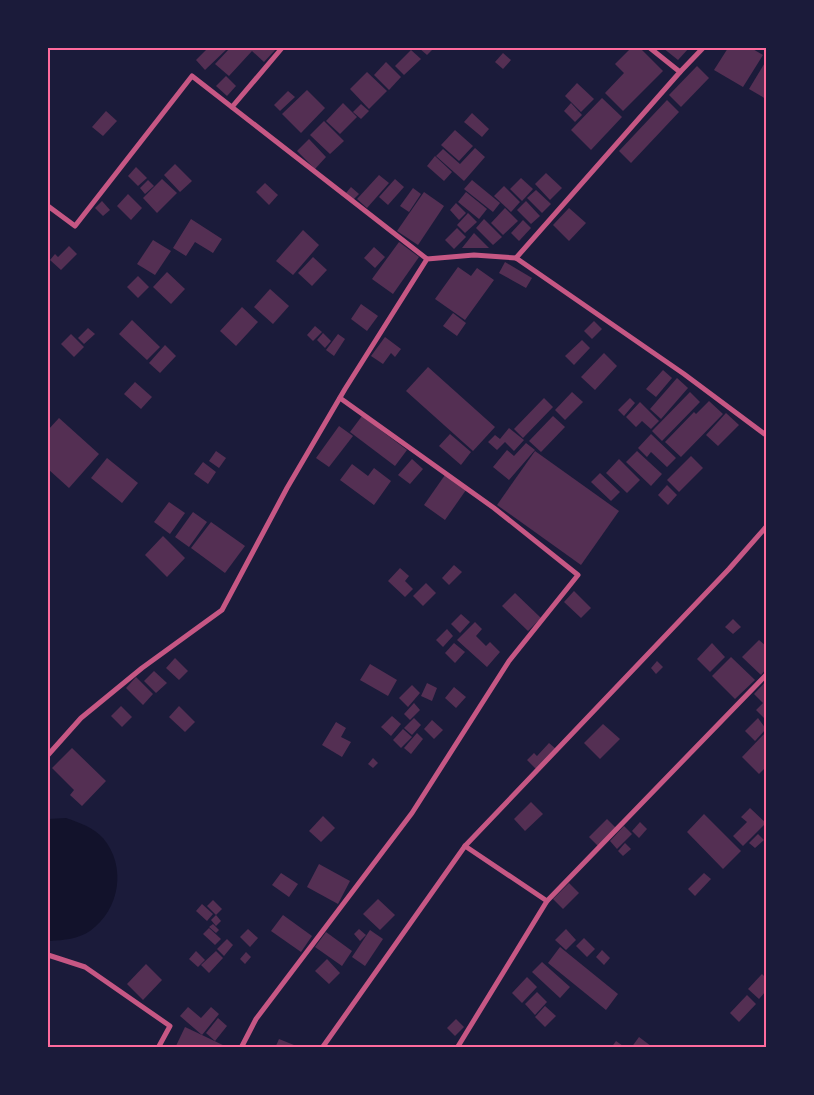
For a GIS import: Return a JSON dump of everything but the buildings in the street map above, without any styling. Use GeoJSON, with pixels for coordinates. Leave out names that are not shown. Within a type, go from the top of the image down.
{"type":"FeatureCollection","features":[{"type":"Feature","properties":{"kind":"street"},"geometry":{"type":"LineString","coordinates":[[232,107],[282,48]]}},
{"type":"Feature","properties":{"kind":"street"},"geometry":{"type":"LineString","coordinates":[[650,48],[680,72]]}},
{"type":"Feature","properties":{"kind":"street"},"geometry":{"type":"LineString","coordinates":[[516,258],[703,48]]}},
{"type":"Feature","properties":{"kind":"street"},"geometry":{"type":"LineString","coordinates":[[48,206],[75,226],[192,76],[427,259],[474,255],[516,258],[684,374],[766,436]]}},
{"type":"Feature","properties":{"kind":"street"},"geometry":{"type":"LineString","coordinates":[[48,755],[81,718],[142,668],[222,610],[340,398],[388,317],[427,259]]}},
{"type":"Feature","properties":{"kind":"street"},"geometry":{"type":"LineString","coordinates":[[241,1048],[256,1019],[412,813],[509,661],[578,576],[494,508],[340,398]]}},
{"type":"Feature","properties":{"kind":"street"},"geometry":{"type":"LineString","coordinates":[[322,1048],[465,846],[729,569],[766,527]]}},
{"type":"Feature","properties":{"kind":"street"},"geometry":{"type":"LineString","coordinates":[[457,1048],[547,901],[766,675]]}},
{"type":"Feature","properties":{"kind":"street"},"geometry":{"type":"LineString","coordinates":[[465,846],[547,901]]}},
{"type":"Feature","properties":{"kind":"street"},"geometry":{"type":"LineString","coordinates":[[48,954],[85,966],[170,1026],[158,1048]]}},
{"type":"Feature","properties":{"kind":"shaded area"},"geometry":{"type":"Polygon","coordinates":[[[66,818],[91,828],[103,838],[111,849],[115,861],[117,887],[114,900],[108,912],[90,931],[66,940],[50,941],[48,940],[48,819],[66,818]]]}}]}
